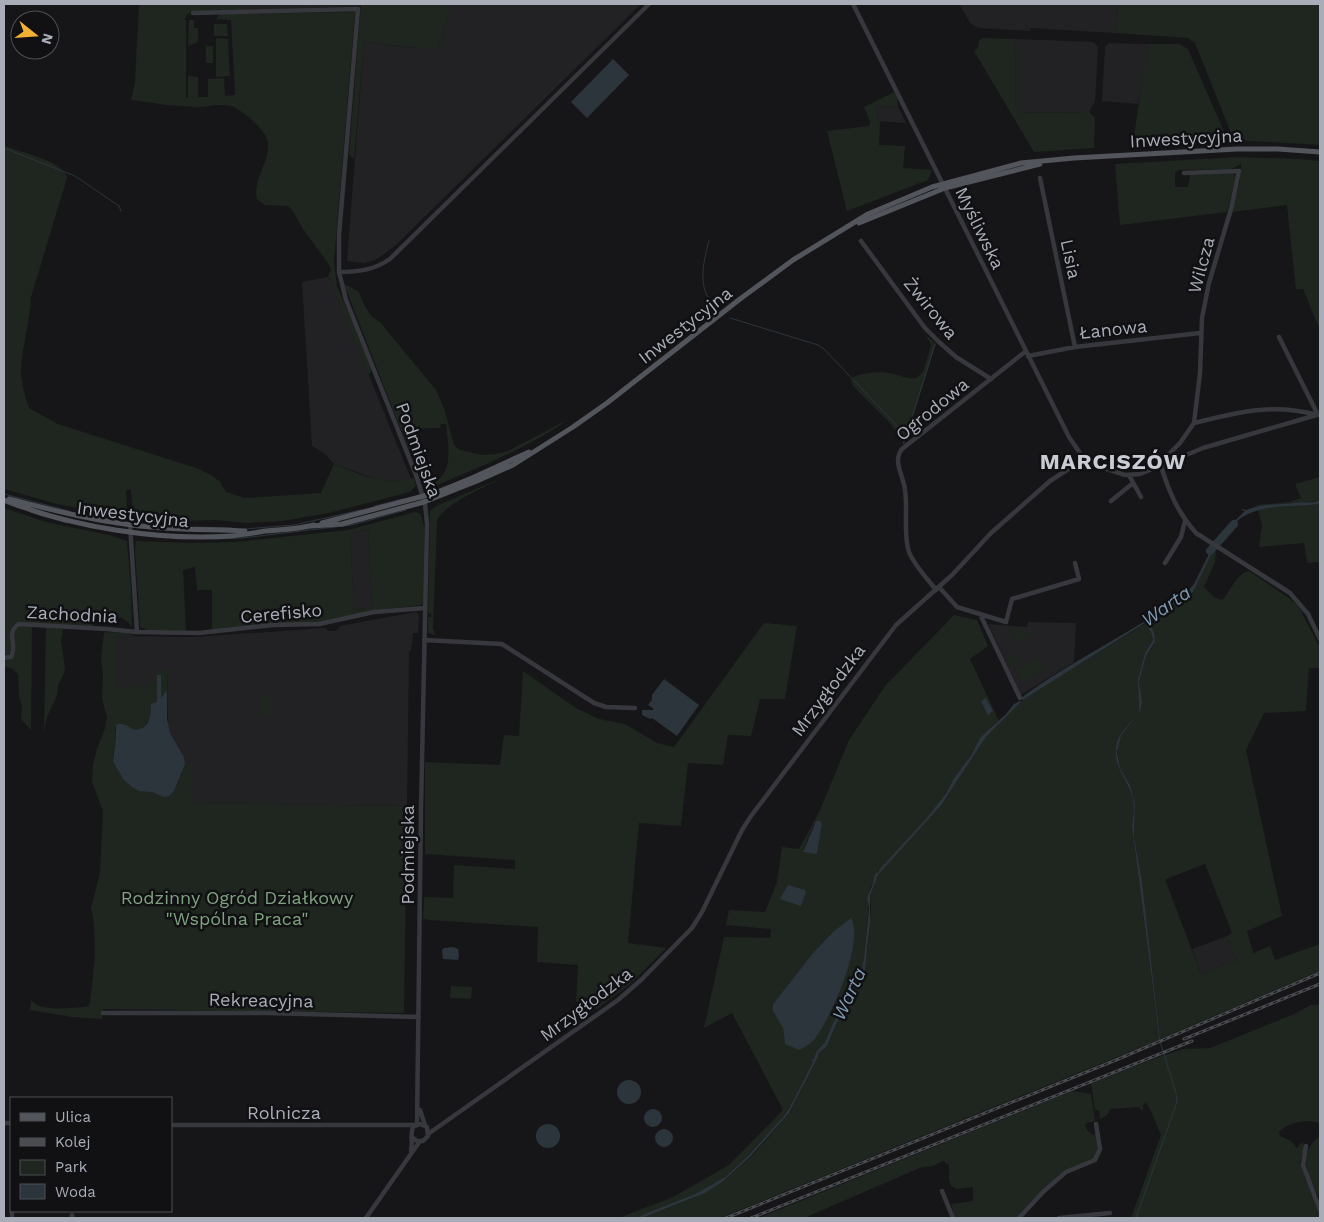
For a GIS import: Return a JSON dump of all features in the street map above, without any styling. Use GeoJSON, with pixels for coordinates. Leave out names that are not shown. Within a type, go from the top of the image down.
{"type":"FeatureCollection","features":[{"type":"Feature","properties":{"kind":"main road","name":"Inwestycyjna"},"geometry":{"type":"LineString","coordinates":[[4,499],[59,518],[130,532],[212,536],[310,526],[423,499],[502,470],[573,427],[607,403],[773,274],[808,250],[874,211],[944,186],[1053,160],[1237,149],[1320,152]]}},
{"type":"Feature","properties":{"kind":"main road","name":"Inwestycyjna"},"geometry":{"type":"LineString","coordinates":[[4,499],[84,518],[130,525],[174,529],[263,532]]}},
{"type":"Feature","properties":{"kind":"street"},"geometry":{"type":"LineString","coordinates":[[339,272],[373,268],[390,259],[649,4]]}},
{"type":"Feature","properties":{"kind":"street","name":"Myśliwska"},"geometry":{"type":"LineString","coordinates":[[853,4],[1069,438],[1086,462]]}},
{"type":"Feature","properties":{"kind":"street","name":"Podmiejska"},"geometry":{"type":"LineString","coordinates":[[193,13],[358,9],[338,235],[339,272],[346,300],[416,475],[427,523],[418,1104],[416,1125]]}},
{"type":"Feature","properties":{"kind":"street","name":"Wilcza"},"geometry":{"type":"LineString","coordinates":[[1184,173],[1239,171],[1231,209],[1209,283],[1202,318],[1200,373],[1194,423]]}},
{"type":"Feature","properties":{"kind":"street","name":"Lisia"},"geometry":{"type":"LineString","coordinates":[[1040,178],[1075,347]]}},
{"type":"Feature","properties":{"kind":"street","name":"Żwirowa"},"geometry":{"type":"LineString","coordinates":[[861,241],[925,328],[938,342],[956,357],[991,379]]}},
{"type":"Feature","properties":{"kind":"street","name":"Łanowa"},"geometry":{"type":"LineString","coordinates":[[1027,354],[1200,333]]}},
{"type":"Feature","properties":{"kind":"street"},"geometry":{"type":"LineString","coordinates":[[1279,337],[1319,415]]}},
{"type":"Feature","properties":{"kind":"street","name":"Ogrodowa"},"geometry":{"type":"LineString","coordinates":[[937,588],[910,556],[908,550],[906,494],[899,468],[898,454],[991,379],[1027,354]]}},
{"type":"Feature","properties":{"kind":"street"},"geometry":{"type":"LineString","coordinates":[[1167,456],[1180,443],[1194,423],[1263,408],[1296,410],[1319,415]]}},
{"type":"Feature","properties":{"kind":"street"},"geometry":{"type":"LineString","coordinates":[[1086,462],[1129,476],[1140,474],[1203,448],[1319,415]]}},
{"type":"Feature","properties":{"kind":"street","name":"Mrzygłodzka"},"geometry":{"type":"LineString","coordinates":[[428,1134],[618,1000],[636,986],[672,951],[697,920],[742,830],[755,810],[896,625],[937,588],[991,533],[1047,483],[1070,468],[1086,462]]}},
{"type":"Feature","properties":{"kind":"street"},"geometry":{"type":"LineString","coordinates":[[1161,466],[1171,495],[1185,521],[1196,533],[1290,593],[1308,614],[1320,639]]}},
{"type":"Feature","properties":{"kind":"street"},"geometry":{"type":"LineString","coordinates":[[1129,476],[1141,497]]}},
{"type":"Feature","properties":{"kind":"street"},"geometry":{"type":"LineString","coordinates":[[1111,501],[1133,484]]}},
{"type":"Feature","properties":{"kind":"street"},"geometry":{"type":"LineString","coordinates":[[1165,563],[1181,538],[1185,521]]}},
{"type":"Feature","properties":{"kind":"street"},"geometry":{"type":"LineString","coordinates":[[130,525],[137,632]]}},
{"type":"Feature","properties":{"kind":"street"},"geometry":{"type":"LineString","coordinates":[[937,588],[957,607],[1006,622],[1012,599],[1079,579],[1074,563]]}},
{"type":"Feature","properties":{"kind":"street","name":"Cerefisko"},"geometry":{"type":"LineString","coordinates":[[137,632],[199,633],[280,625],[312,625],[374,612],[425,608]]}},
{"type":"Feature","properties":{"kind":"street"},"geometry":{"type":"LineString","coordinates":[[979,613],[1020,698]]}},
{"type":"Feature","properties":{"kind":"street","name":"Zachodnia"},"geometry":{"type":"LineString","coordinates":[[4,658],[11,657],[13,653],[12,634],[15,627],[19,624],[137,632]]}},
{"type":"Feature","properties":{"kind":"street"},"geometry":{"type":"LineString","coordinates":[[424,640],[502,644],[594,703],[606,707],[635,708]]}},
{"type":"Feature","properties":{"kind":"street","name":"Rekreacyjna"},"geometry":{"type":"LineString","coordinates":[[102,1013],[266,1013],[419,1017]]}},
{"type":"Feature","properties":{"kind":"street","name":"Podmiejska"},"geometry":{"type":"LineString","coordinates":[[418,1104],[426,1126]]}},
{"type":"Feature","properties":{"kind":"street","name":"Mrzygłodzka"},"geometry":{"type":"LineString","coordinates":[[426,1126],[443,1124]]}},
{"type":"Feature","properties":{"kind":"street"},"geometry":{"type":"LineString","coordinates":[[1018,1218],[1044,1191],[1066,1172],[1095,1160],[1100,1148],[1096,1124]]}},
{"type":"Feature","properties":{"kind":"street","name":"Rolnicza"},"geometry":{"type":"LineString","coordinates":[[172,1125],[416,1125]]}},
{"type":"Feature","properties":{"kind":"street"},"geometry":{"type":"LineString","coordinates":[[366,1218],[410,1154],[420,1141],[426,1139],[428,1134],[426,1126],[416,1125],[411,1132],[410,1154]]}},
{"type":"Feature","properties":{"kind":"street","name":"Rolnicza"},"geometry":{"type":"LineString","coordinates":[[397,1126],[411,1132]]}},
{"type":"Feature","properties":{"kind":"street"},"geometry":{"type":"LineString","coordinates":[[412,1138],[420,1141]]}},
{"type":"Feature","properties":{"kind":"street"},"geometry":{"type":"LineString","coordinates":[[1306,1146],[1302,1165],[1320,1210]]}},
{"type":"Feature","properties":{"kind":"street"},"geometry":{"type":"LineString","coordinates":[[942,1191],[951,1218]]}},
{"type":"Feature","properties":{"kind":"street"},"geometry":{"type":"LineString","coordinates":[[1059,1218],[1110,1213]]}},
{"type":"Feature","properties":{"kind":"shaded area"},"geometry":{"type":"Polygon","coordinates":[[[243,4],[361,4],[361,6],[243,10],[243,4]]]}},
{"type":"Feature","properties":{"kind":"shaded area"},"geometry":{"type":"Polygon","coordinates":[[[452,4],[641,4],[396,245],[375,260],[364,263],[347,261],[364,42],[438,50],[452,4]]]}},
{"type":"Feature","properties":{"kind":"shaded area"},"geometry":{"type":"Polygon","coordinates":[[[959,4],[1118,4],[1116,33],[1030,28],[1031,31],[980,28],[971,24],[959,4]]]}},
{"type":"Feature","properties":{"kind":"shaded area"},"geometry":{"type":"Polygon","coordinates":[[[1014,39],[1093,42],[1098,47],[1095,101],[1089,112],[1020,113],[1015,103],[1016,47],[1014,39]]]}},
{"type":"Feature","properties":{"kind":"shaded area"},"geometry":{"type":"Polygon","coordinates":[[[1109,43],[1147,44],[1144,79],[1138,104],[1102,101],[1105,47],[1109,43]]]}},
{"type":"Feature","properties":{"kind":"shaded area"},"geometry":{"type":"Polygon","coordinates":[[[878,106],[898,107],[906,123],[877,121],[878,106]]]}},
{"type":"Feature","properties":{"kind":"shaded area"},"geometry":{"type":"Polygon","coordinates":[[[328,277],[333,281],[340,304],[411,479],[399,481],[378,480],[334,464],[324,453],[312,446],[302,282],[328,277]]]}},
{"type":"Feature","properties":{"kind":"shaded area"},"geometry":{"type":"Polygon","coordinates":[[[368,529],[372,607],[354,610],[350,533],[368,529]]]}},
{"type":"Feature","properties":{"kind":"shaded area"},"geometry":{"type":"Polygon","coordinates":[[[416,612],[419,615],[418,633],[413,633],[411,650],[409,652],[407,806],[191,803],[192,765],[185,764],[184,757],[168,726],[167,670],[154,686],[115,688],[116,636],[194,637],[325,628],[328,631],[336,631],[340,626],[416,612]]]}},
{"type":"Feature","properties":{"kind":"shaded area"},"geometry":{"type":"Polygon","coordinates":[[[1028,622],[1076,623],[1074,662],[1021,695],[988,624],[1027,627],[1028,622]]]}},
{"type":"Feature","properties":{"kind":"shaded area"},"geometry":{"type":"Polygon","coordinates":[[[1227,936],[1236,960],[1201,974],[1192,949],[1227,936]]]}},
{"type":"Feature","properties":{"kind":"green space"},"geometry":{"type":"Polygon","coordinates":[[[139,4],[243,4],[243,10],[192,11],[187,15],[184,20],[186,20],[186,98],[188,97],[188,76],[198,77],[198,97],[208,97],[208,79],[224,78],[225,96],[235,95],[231,20],[216,19],[220,14],[355,12],[334,262],[337,286],[372,369],[370,373],[368,374],[335,292],[333,281],[328,277],[331,269],[328,263],[288,206],[265,205],[257,199],[257,185],[268,150],[267,138],[259,127],[248,116],[236,108],[227,105],[197,107],[131,100],[135,82],[139,4]]]}},
{"type":"Feature","properties":{"kind":"green space"},"geometry":{"type":"Polygon","coordinates":[[[361,4],[452,4],[438,50],[364,42],[354,159],[349,154],[361,4]]]}},
{"type":"Feature","properties":{"kind":"green space"},"geometry":{"type":"Polygon","coordinates":[[[1118,4],[1320,4],[1320,145],[1236,140],[1231,133],[1195,43],[1188,38],[1116,33],[1118,4]]]}},
{"type":"Feature","properties":{"kind":"green space"},"geometry":{"type":"Polygon","coordinates":[[[189,20],[194,20],[194,28],[198,28],[198,42],[188,46],[189,20]]]}},
{"type":"Feature","properties":{"kind":"green space"},"geometry":{"type":"Polygon","coordinates":[[[214,24],[227,24],[228,36],[214,36],[214,24]]]}},
{"type":"Feature","properties":{"kind":"green space"},"geometry":{"type":"Polygon","coordinates":[[[216,38],[228,39],[230,76],[216,76],[216,38]]]}},
{"type":"Feature","properties":{"kind":"green space"},"geometry":{"type":"Polygon","coordinates":[[[983,38],[1014,39],[1016,47],[1015,103],[1020,113],[1089,112],[1095,118],[1094,148],[1034,152],[974,51],[978,48],[979,40],[983,38]]]}},
{"type":"Feature","properties":{"kind":"green space"},"geometry":{"type":"Polygon","coordinates":[[[1147,44],[1179,44],[1188,49],[1227,141],[1133,145],[1147,44]]]}},
{"type":"Feature","properties":{"kind":"green space"},"geometry":{"type":"Polygon","coordinates":[[[206,46],[213,46],[213,63],[206,63],[206,46]]]}},
{"type":"Feature","properties":{"kind":"green space"},"geometry":{"type":"Polygon","coordinates":[[[894,92],[898,107],[878,106],[877,120],[880,121],[879,145],[905,146],[903,168],[932,170],[928,180],[847,211],[827,131],[869,126],[870,122],[864,107],[894,92]]]}},
{"type":"Feature","properties":{"kind":"green space"},"geometry":{"type":"Polygon","coordinates":[[[4,145],[49,161],[63,171],[67,178],[31,297],[21,374],[29,408],[58,424],[196,468],[213,476],[220,482],[226,492],[245,498],[321,493],[334,464],[364,476],[382,480],[414,478],[416,486],[410,492],[329,513],[282,521],[248,523],[214,520],[146,519],[133,515],[131,490],[126,490],[127,509],[125,515],[117,516],[57,504],[4,489],[4,145]]]}},
{"type":"Feature","properties":{"kind":"green space"},"geometry":{"type":"Polygon","coordinates":[[[1238,157],[1320,161],[1320,330],[1303,289],[1296,289],[1287,205],[1232,212],[1240,180],[1241,164],[1231,169],[1179,170],[1175,173],[1175,187],[1188,187],[1190,175],[1232,173],[1236,176],[1227,212],[1120,225],[1115,164],[1238,157]]]}},
{"type":"Feature","properties":{"kind":"green space"},"geometry":{"type":"Polygon","coordinates":[[[344,284],[358,291],[372,317],[380,322],[436,390],[444,408],[454,445],[460,450],[483,455],[508,451],[569,419],[520,448],[433,487],[424,483],[413,458],[416,457],[422,475],[439,479],[448,461],[446,424],[441,424],[440,428],[405,429],[414,453],[410,453],[344,284]]]}},
{"type":"Feature","properties":{"kind":"green space"},"geometry":{"type":"Polygon","coordinates":[[[926,335],[936,344],[907,435],[898,434],[890,423],[853,386],[851,379],[863,374],[880,372],[916,378],[923,372],[931,345],[926,335]]]}},
{"type":"Feature","properties":{"kind":"green space"},"geometry":{"type":"Polygon","coordinates":[[[504,477],[458,501],[442,513],[437,520],[433,629],[436,635],[428,633],[428,617],[431,617],[431,614],[428,613],[430,511],[436,506],[504,477]]]}},
{"type":"Feature","properties":{"kind":"green space"},"geometry":{"type":"Polygon","coordinates":[[[1320,477],[1320,501],[1256,505],[1289,502],[1301,498],[1295,484],[1320,477]]]}},
{"type":"Feature","properties":{"kind":"green space"},"geometry":{"type":"Polygon","coordinates":[[[1320,504],[1320,562],[1307,563],[1304,543],[1259,547],[1262,525],[1258,511],[1263,508],[1320,504]]]}},
{"type":"Feature","properties":{"kind":"green space"},"geometry":{"type":"Polygon","coordinates":[[[4,508],[46,522],[109,535],[127,541],[132,627],[123,619],[115,616],[101,619],[89,627],[19,622],[11,628],[10,651],[8,656],[4,656],[4,508]]]}},
{"type":"Feature","properties":{"kind":"green space"},"geometry":{"type":"Polygon","coordinates":[[[415,512],[421,514],[424,527],[424,600],[422,605],[376,610],[320,622],[212,630],[212,590],[197,590],[195,567],[183,570],[186,631],[147,630],[140,627],[136,541],[235,542],[348,530],[415,512]],[[368,529],[350,533],[354,610],[372,607],[368,529]]]}},
{"type":"Feature","properties":{"kind":"green space"},"geometry":{"type":"Polygon","coordinates":[[[1214,549],[1216,549],[1215,562],[1204,587],[1214,597],[1222,600],[1237,579],[1249,571],[1299,607],[1320,648],[1320,668],[1309,668],[1306,711],[1264,713],[1246,750],[1282,916],[1247,931],[1253,953],[1270,946],[1275,960],[1320,944],[1320,971],[1160,1039],[1142,881],[1134,837],[1135,804],[1130,785],[1120,768],[1118,745],[1121,736],[1140,711],[1139,682],[1146,656],[1154,645],[1155,640],[1149,622],[1193,592],[1214,549]],[[1205,864],[1166,879],[1201,974],[1236,960],[1227,936],[1232,933],[1205,864]]]}},
{"type":"Feature","properties":{"kind":"green space"},"geometry":{"type":"Polygon","coordinates":[[[954,615],[977,620],[988,646],[970,659],[999,721],[980,739],[950,788],[927,818],[875,876],[870,889],[862,967],[825,1042],[816,1052],[814,1059],[811,1060],[813,1062],[790,1107],[778,1123],[749,1155],[725,1177],[695,1194],[652,1212],[635,1218],[619,1218],[673,1197],[729,1165],[783,1110],[732,1013],[704,1028],[724,937],[770,938],[771,929],[726,925],[729,910],[765,912],[777,882],[782,847],[799,849],[820,810],[849,740],[885,686],[954,615]],[[814,824],[803,850],[817,854],[822,824],[814,824]],[[833,932],[813,953],[773,1004],[783,1028],[785,1044],[817,1036],[832,1009],[841,987],[833,932]]]}},
{"type":"Feature","properties":{"kind":"green space"},"geometry":{"type":"Polygon","coordinates":[[[764,623],[797,626],[785,699],[760,699],[751,736],[728,735],[723,765],[688,763],[681,826],[639,823],[628,943],[666,948],[629,985],[597,1009],[587,1003],[576,1002],[578,965],[537,962],[538,927],[423,919],[424,897],[453,898],[454,865],[515,869],[515,860],[425,854],[425,762],[500,765],[504,735],[519,736],[523,671],[576,708],[599,719],[625,724],[657,743],[674,747],[764,623]]]}},
{"type":"Feature","properties":{"kind":"green space"},"geometry":{"type":"Polygon","coordinates":[[[1146,623],[1153,640],[1145,653],[1138,679],[1139,711],[1121,733],[1117,742],[1116,758],[1133,800],[1132,827],[1159,1040],[720,1218],[642,1218],[693,1198],[729,1176],[754,1154],[790,1112],[818,1054],[827,1046],[838,1020],[861,978],[868,945],[870,896],[878,875],[944,801],[986,737],[1023,700],[1146,623]]]}},
{"type":"Feature","properties":{"kind":"green space"},"geometry":{"type":"Polygon","coordinates":[[[20,625],[32,627],[31,730],[21,719],[22,706],[19,696],[18,674],[13,669],[4,666],[4,661],[12,658],[14,653],[14,636],[20,625]]]}},
{"type":"Feature","properties":{"kind":"green space"},"geometry":{"type":"Polygon","coordinates":[[[46,627],[63,629],[61,642],[65,667],[58,686],[57,696],[47,717],[44,732],[46,627]]]}},
{"type":"Feature","properties":{"kind":"green space"},"geometry":{"type":"Polygon","coordinates":[[[1010,629],[1033,631],[1017,642],[1010,629]]]}},
{"type":"Feature","properties":{"kind":"green space","name":"Rodzinny Ogród Działkowy \"Wspólna Praca\""},"geometry":{"type":"Polygon","coordinates":[[[104,632],[126,633],[136,636],[116,636],[116,687],[154,686],[154,669],[167,670],[167,690],[162,699],[161,676],[157,702],[151,708],[151,716],[144,728],[135,730],[123,724],[115,727],[116,736],[113,756],[123,779],[152,792],[169,796],[174,791],[185,764],[192,764],[192,803],[407,806],[404,1013],[103,1009],[102,1019],[72,1017],[30,1010],[31,1000],[42,1007],[49,1008],[85,1007],[90,1003],[95,955],[94,924],[91,908],[100,873],[103,811],[92,782],[93,765],[107,717],[102,699],[103,675],[101,658],[104,632]]]}},
{"type":"Feature","properties":{"kind":"green space"},"geometry":{"type":"Polygon","coordinates":[[[1012,653],[1019,664],[1012,668],[1006,656],[1012,653]]]}},
{"type":"Feature","properties":{"kind":"green space"},"geometry":{"type":"Polygon","coordinates":[[[1037,657],[1044,670],[1023,683],[1016,670],[1037,657]]]}},
{"type":"Feature","properties":{"kind":"green space"},"geometry":{"type":"Polygon","coordinates":[[[260,696],[272,696],[272,715],[260,715],[260,696]]]}},
{"type":"Feature","properties":{"kind":"green space"},"geometry":{"type":"Polygon","coordinates":[[[451,986],[472,987],[471,999],[450,998],[451,986]]]}},
{"type":"Feature","properties":{"kind":"green space"},"geometry":{"type":"Polygon","coordinates":[[[1311,1005],[1320,1005],[1320,1123],[1310,1121],[1298,1122],[1279,1132],[1280,1136],[1291,1141],[1297,1148],[1302,1142],[1305,1146],[1300,1163],[1320,1218],[1131,1218],[1161,1135],[1146,1103],[1143,1105],[1143,1111],[1138,1107],[1111,1109],[1106,1116],[1100,1119],[1099,1110],[1095,1110],[1091,1083],[1183,1049],[1210,1048],[1292,1015],[1311,1005]]]}},
{"type":"Feature","properties":{"kind":"green space"},"geometry":{"type":"Polygon","coordinates":[[[1072,1091],[1091,1094],[1095,1121],[1085,1125],[1088,1131],[1093,1135],[1096,1134],[1098,1151],[1094,1159],[1063,1171],[1044,1188],[1017,1218],[955,1218],[951,1204],[973,1201],[973,1187],[957,1189],[951,1186],[949,1181],[949,1165],[943,1161],[933,1166],[922,1167],[804,1218],[758,1218],[1072,1091]]]}},
{"type":"Feature","properties":{"kind":"green space"},"geometry":{"type":"Polygon","coordinates":[[[1320,1136],[1319,1197],[1308,1173],[1306,1158],[1308,1150],[1320,1136]]]}},
{"type":"Feature","properties":{"kind":"water"},"geometry":{"type":"Polygon","coordinates":[[[613,59],[629,75],[587,118],[571,102],[613,59]]]}},
{"type":"Feature","properties":{"kind":"water"},"geometry":{"type":"Polygon","coordinates":[[[1320,501],[1320,504],[1283,506],[1257,511],[1245,516],[1236,523],[1229,533],[1226,529],[1245,511],[1242,509],[1247,510],[1264,505],[1320,501]]]}},
{"type":"Feature","properties":{"kind":"water"},"geometry":{"type":"Polygon","coordinates":[[[1212,548],[1214,549],[1193,592],[1149,622],[1154,633],[1155,642],[1146,656],[1139,682],[1142,702],[1140,711],[1134,718],[1139,711],[1138,679],[1145,653],[1153,640],[1151,632],[1145,623],[1023,700],[1021,698],[1146,620],[1186,593],[1194,584],[1212,548]]]}},
{"type":"Feature","properties":{"kind":"water"},"geometry":{"type":"Polygon","coordinates":[[[157,675],[161,675],[161,698],[167,690],[167,719],[170,733],[184,757],[185,764],[174,791],[169,796],[164,797],[152,792],[139,791],[132,787],[123,779],[113,761],[116,725],[127,725],[132,729],[145,726],[148,722],[151,704],[157,702],[157,675]]]}},
{"type":"Feature","properties":{"kind":"water"},"geometry":{"type":"Polygon","coordinates":[[[664,679],[699,705],[677,736],[652,718],[650,719],[642,715],[642,710],[653,710],[648,705],[652,700],[652,695],[664,679]]]}},
{"type":"Feature","properties":{"kind":"water"},"geometry":{"type":"Polygon","coordinates":[[[986,698],[993,711],[988,715],[981,701],[986,698]]]}},
{"type":"Feature","properties":{"kind":"water"},"geometry":{"type":"Polygon","coordinates":[[[1020,701],[986,737],[942,804],[878,875],[870,896],[870,922],[865,969],[838,1020],[827,1046],[818,1054],[789,1113],[751,1156],[722,1182],[705,1193],[642,1218],[635,1218],[695,1194],[725,1177],[749,1155],[783,1117],[813,1062],[811,1059],[814,1059],[816,1052],[825,1042],[862,967],[869,908],[867,898],[875,874],[879,872],[925,820],[947,792],[980,738],[1014,704],[1020,701]]]}},
{"type":"Feature","properties":{"kind":"water"},"geometry":{"type":"Polygon","coordinates":[[[1134,719],[1121,736],[1117,752],[1120,768],[1130,785],[1135,804],[1134,837],[1142,881],[1159,1040],[1132,827],[1133,800],[1120,770],[1116,758],[1116,750],[1121,733],[1134,719]]]}},
{"type":"Feature","properties":{"kind":"water"},"geometry":{"type":"Polygon","coordinates":[[[816,821],[820,821],[822,824],[817,854],[803,852],[816,821]]]}},
{"type":"Feature","properties":{"kind":"water"},"geometry":{"type":"Polygon","coordinates":[[[788,885],[805,890],[801,906],[780,899],[788,885]]]}},
{"type":"Feature","properties":{"kind":"water"},"geometry":{"type":"Polygon","coordinates":[[[851,918],[854,929],[850,962],[844,982],[828,1018],[808,1045],[799,1050],[785,1044],[783,1028],[773,1011],[773,1004],[813,953],[833,932],[851,918]]]}},
{"type":"Feature","properties":{"kind":"water"},"geometry":{"type":"Polygon","coordinates":[[[453,947],[458,949],[458,960],[443,959],[442,950],[453,947]]]}},
{"type":"Feature","properties":{"kind":"water"},"geometry":{"type":"Polygon","coordinates":[[[629,1080],[638,1083],[641,1092],[638,1101],[629,1104],[620,1101],[617,1092],[620,1083],[629,1080]]]}},
{"type":"Feature","properties":{"kind":"water"},"geometry":{"type":"Polygon","coordinates":[[[653,1109],[659,1112],[662,1118],[659,1124],[653,1127],[647,1124],[644,1118],[647,1112],[653,1109]]]}},
{"type":"Feature","properties":{"kind":"water"},"geometry":{"type":"Polygon","coordinates":[[[548,1124],[557,1127],[560,1136],[557,1145],[548,1148],[539,1145],[536,1136],[539,1127],[548,1124]]]}},
{"type":"Feature","properties":{"kind":"water"},"geometry":{"type":"Polygon","coordinates":[[[664,1129],[670,1132],[673,1138],[670,1144],[664,1147],[658,1144],[655,1138],[658,1132],[664,1129]]]}},
{"type":"Feature","properties":{"kind":"waterway"},"geometry":{"type":"LineString","coordinates":[[4,148],[75,176],[119,206],[121,211]]}},
{"type":"Feature","properties":{"kind":"waterway"},"geometry":{"type":"LineString","coordinates":[[709,241],[703,266],[703,283],[705,291],[714,306]]}},
{"type":"Feature","properties":{"kind":"waterway"},"geometry":{"type":"LineString","coordinates":[[730,318],[818,345],[824,349],[899,428],[904,444]]}},
{"type":"Feature","properties":{"kind":"waterway"},"geometry":{"type":"LineString","coordinates":[[904,443],[935,344]]}},
{"type":"Feature","properties":{"kind":"waterway"},"geometry":{"type":"LineString","coordinates":[[4,494],[69,511]]}},
{"type":"Feature","properties":{"kind":"waterway"},"geometry":{"type":"LineString","coordinates":[[375,506],[403,499]]}},
{"type":"Feature","properties":{"kind":"waterway"},"geometry":{"type":"LineString","coordinates":[[4,503],[19,508]]}},
{"type":"Feature","properties":{"kind":"waterway"},"geometry":{"type":"LineString","coordinates":[[245,529],[294,525],[361,510]]}},
{"type":"Feature","properties":{"kind":"waterway"},"geometry":{"type":"LineString","coordinates":[[214,539],[242,538],[352,525],[406,510]]}},
{"type":"Feature","properties":{"kind":"waterway"},"geometry":{"type":"LineString","coordinates":[[30,512],[67,523]]}},
{"type":"Feature","properties":{"kind":"waterway"},"geometry":{"type":"LineString","coordinates":[[90,516],[108,519]]}},
{"type":"Feature","properties":{"kind":"waterway"},"geometry":{"type":"LineString","coordinates":[[145,523],[188,527]]}},
{"type":"Feature","properties":{"kind":"waterway","name":"Warta"},"geometry":{"type":"LineString","coordinates":[[1210,551],[1234,524]]}},
{"type":"Feature","properties":{"kind":"waterway"},"geometry":{"type":"LineString","coordinates":[[195,527],[231,528]]}},
{"type":"Feature","properties":{"kind":"waterway"},"geometry":{"type":"LineString","coordinates":[[1136,1218],[1177,1102],[1159,1038]]}},
{"type":"Feature","properties":{"kind":"railway"},"geometry":{"type":"LineString","coordinates":[[726,1218],[1116,1060],[1320,973]]}},
{"type":"Feature","properties":{"kind":"railway"},"geometry":{"type":"LineString","coordinates":[[1184,1039],[1320,984]]}},
{"type":"Feature","properties":{"kind":"railway"},"geometry":{"type":"LineString","coordinates":[[751,1218],[1192,1041]]}},
{"type":"Feature","properties":{"kind":"district","name":"MARCISZÓW"},"geometry":{"type":"Point","coordinates":[1113,461]}}]}
